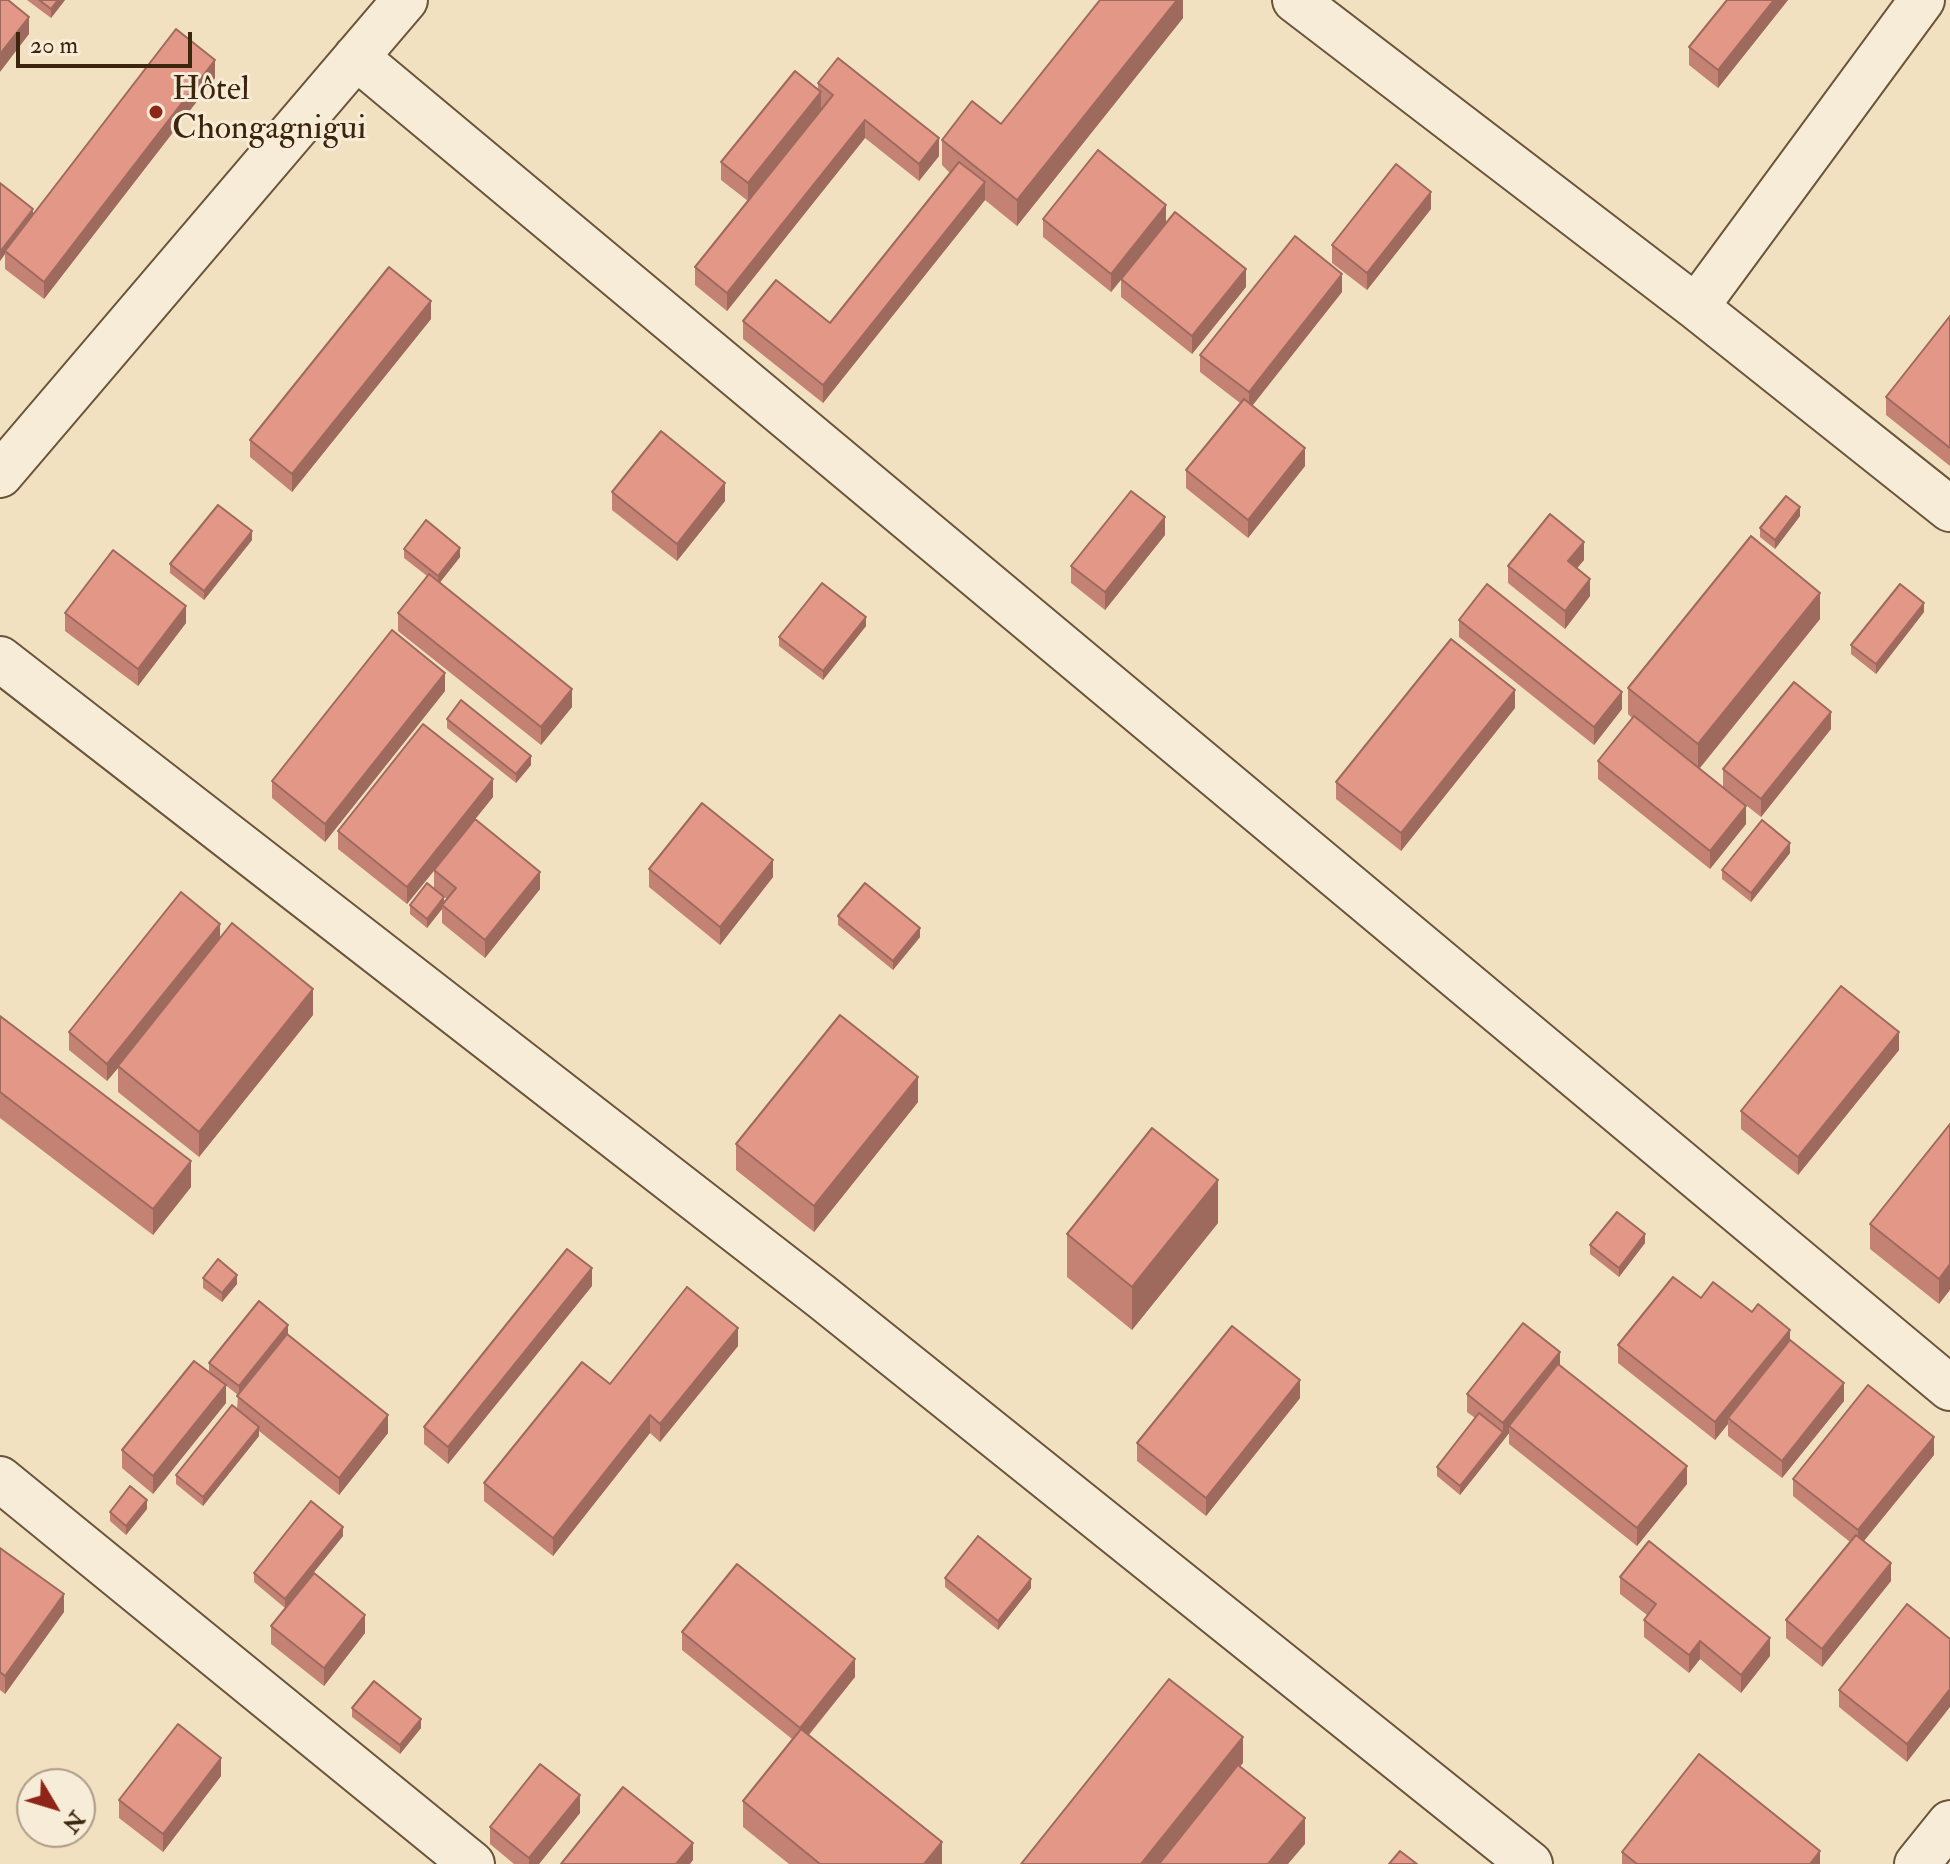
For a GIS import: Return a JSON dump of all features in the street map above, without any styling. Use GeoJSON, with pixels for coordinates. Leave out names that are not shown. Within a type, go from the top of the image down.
{"type":"FeatureCollection","features":[{"type":"Feature","properties":{"kind":"street"},"geometry":{"type":"LineString","coordinates":[[0,475],[405,0]]}},
{"type":"Feature","properties":{"kind":"street"},"geometry":{"type":"LineString","coordinates":[[1295,0],[1696,307],[1950,509]]}},
{"type":"Feature","properties":{"kind":"street"},"geometry":{"type":"LineString","coordinates":[[1696,307],[1922,0]]}},
{"type":"Feature","properties":{"kind":"street"},"geometry":{"type":"LineString","coordinates":[[356,57],[1950,1388]]}},
{"type":"Feature","properties":{"kind":"street"},"geometry":{"type":"LineString","coordinates":[[0,659],[822,1297],[1530,1864]]}},
{"type":"Feature","properties":{"kind":"street"},"geometry":{"type":"LineString","coordinates":[[0,1479],[447,1856]]}},
{"type":"Feature","properties":{"kind":"street"},"geometry":{"type":"LineString","coordinates":[[1917,1864],[1950,1823]]}},
{"type":"Feature","properties":{"kind":"building"},"geometry":{"type":"Polygon","coordinates":[[[0,0],[8,0],[29,17],[0,54],[0,0]]]}},
{"type":"Feature","properties":{"kind":"building"},"geometry":{"type":"Polygon","coordinates":[[[39,0],[58,0],[51,9],[39,0]]]}},
{"type":"Feature","properties":{"kind":"building"},"geometry":{"type":"Polygon","coordinates":[[[1100,0],[1177,0],[1017,200],[942,140],[972,101],[1001,124],[1100,0]]]}},
{"type":"Feature","properties":{"kind":"building"},"geometry":{"type":"Polygon","coordinates":[[[1727,0],[1774,0],[1718,70],[1689,47],[1727,0]]]}},
{"type":"Feature","properties":{"kind":"building"},"geometry":{"type":"Polygon","coordinates":[[[176,29],[215,60],[44,282],[5,251],[176,29]]]}},
{"type":"Feature","properties":{"kind":"building"},"geometry":{"type":"Polygon","coordinates":[[[838,58],[939,138],[919,164],[865,120],[727,293],[695,267],[833,95],[818,83],[838,58]]]}},
{"type":"Feature","properties":{"kind":"building"},"geometry":{"type":"Polygon","coordinates":[[[795,71],[821,92],[748,183],[721,162],[795,71]]]}},
{"type":"Feature","properties":{"kind":"building"},"geometry":{"type":"Polygon","coordinates":[[[1098,150],[1166,205],[1111,274],[1043,219],[1098,150]]]}},
{"type":"Feature","properties":{"kind":"building"},"geometry":{"type":"Polygon","coordinates":[[[959,162],[985,182],[823,385],[743,321],[776,280],[830,323],[959,162]]]}},
{"type":"Feature","properties":{"kind":"building"},"geometry":{"type":"Polygon","coordinates":[[[1396,164],[1431,192],[1367,273],[1332,245],[1396,164]]]}},
{"type":"Feature","properties":{"kind":"building"},"geometry":{"type":"Polygon","coordinates":[[[0,183],[33,209],[0,252],[0,183]]]}},
{"type":"Feature","properties":{"kind":"building"},"geometry":{"type":"Polygon","coordinates":[[[1175,212],[1246,269],[1192,336],[1121,279],[1175,212]]]}},
{"type":"Feature","properties":{"kind":"building"},"geometry":{"type":"Polygon","coordinates":[[[1295,236],[1342,274],[1249,392],[1200,355],[1295,236]]]}},
{"type":"Feature","properties":{"kind":"building"},"geometry":{"type":"Polygon","coordinates":[[[389,267],[431,301],[292,474],[250,440],[389,267]]]}},
{"type":"Feature","properties":{"kind":"building"},"geometry":{"type":"Polygon","coordinates":[[[1950,316],[1950,448],[1886,397],[1950,316]]]}},
{"type":"Feature","properties":{"kind":"building"},"geometry":{"type":"Polygon","coordinates":[[[1244,399],[1305,448],[1248,520],[1186,470],[1244,399]]]}},
{"type":"Feature","properties":{"kind":"building"},"geometry":{"type":"Polygon","coordinates":[[[661,431],[725,483],[677,544],[612,492],[661,431]]]}},
{"type":"Feature","properties":{"kind":"building"},"geometry":{"type":"Polygon","coordinates":[[[1131,491],[1165,517],[1105,592],[1071,566],[1131,491]]]}},
{"type":"Feature","properties":{"kind":"building"},"geometry":{"type":"Polygon","coordinates":[[[1786,496],[1800,507],[1775,540],[1760,528],[1786,496]]]}},
{"type":"Feature","properties":{"kind":"building"},"geometry":{"type":"Polygon","coordinates":[[[218,505],[252,531],[204,591],[170,564],[218,505]]]}},
{"type":"Feature","properties":{"kind":"building"},"geometry":{"type":"Polygon","coordinates":[[[1550,514],[1584,542],[1568,561],[1590,579],[1565,611],[1508,566],[1550,514]]]}},
{"type":"Feature","properties":{"kind":"building"},"geometry":{"type":"Polygon","coordinates":[[[426,520],[460,548],[438,576],[404,549],[426,520]]]}},
{"type":"Feature","properties":{"kind":"building"},"geometry":{"type":"Polygon","coordinates":[[[1751,536],[1820,593],[1698,744],[1628,688],[1751,536]]]}},
{"type":"Feature","properties":{"kind":"building"},"geometry":{"type":"Polygon","coordinates":[[[113,550],[186,606],[138,669],[65,613],[113,550]]]}},
{"type":"Feature","properties":{"kind":"building"},"geometry":{"type":"Polygon","coordinates":[[[429,574],[572,689],[541,727],[398,613],[429,574]]]}},
{"type":"Feature","properties":{"kind":"building"},"geometry":{"type":"Polygon","coordinates":[[[822,583],[866,617],[823,671],[779,637],[822,583]]]}},
{"type":"Feature","properties":{"kind":"building"},"geometry":{"type":"Polygon","coordinates":[[[1487,584],[1622,692],[1594,727],[1459,620],[1487,584]]]}},
{"type":"Feature","properties":{"kind":"building"},"geometry":{"type":"Polygon","coordinates":[[[1900,584],[1924,603],[1876,664],[1851,645],[1900,584]]]}},
{"type":"Feature","properties":{"kind":"building"},"geometry":{"type":"Polygon","coordinates":[[[392,630],[445,673],[325,824],[272,781],[392,630]]]}},
{"type":"Feature","properties":{"kind":"building"},"geometry":{"type":"Polygon","coordinates":[[[1451,639],[1515,690],[1401,833],[1336,782],[1451,639]]]}},
{"type":"Feature","properties":{"kind":"building"},"geometry":{"type":"Polygon","coordinates":[[[1794,682],[1831,712],[1761,799],[1723,769],[1794,682]]]}},
{"type":"Feature","properties":{"kind":"building"},"geometry":{"type":"Polygon","coordinates":[[[461,700],[531,756],[516,774],[447,719],[461,700]]]}},
{"type":"Feature","properties":{"kind":"building"},"geometry":{"type":"Polygon","coordinates":[[[1634,716],[1746,806],[1710,851],[1598,761],[1634,716]]]}},
{"type":"Feature","properties":{"kind":"building"},"geometry":{"type":"Polygon","coordinates":[[[423,724],[493,779],[407,887],[338,831],[423,724]]]}},
{"type":"Feature","properties":{"kind":"building"},"geometry":{"type":"Polygon","coordinates":[[[702,803],[773,860],[720,927],[649,869],[702,803]]]}},
{"type":"Feature","properties":{"kind":"building"},"geometry":{"type":"Polygon","coordinates":[[[475,819],[540,872],[485,940],[442,905],[456,888],[434,870],[475,819]]]}},
{"type":"Feature","properties":{"kind":"building"},"geometry":{"type":"Polygon","coordinates":[[[1762,820],[1790,843],[1751,893],[1722,870],[1762,820]]]}},
{"type":"Feature","properties":{"kind":"building"},"geometry":{"type":"Polygon","coordinates":[[[427,883],[444,897],[427,919],[410,905],[427,883]]]}},
{"type":"Feature","properties":{"kind":"building"},"geometry":{"type":"Polygon","coordinates":[[[865,883],[920,928],[893,961],[838,916],[865,883]]]}},
{"type":"Feature","properties":{"kind":"building"},"geometry":{"type":"Polygon","coordinates":[[[181,892],[220,924],[107,1064],[69,1032],[181,892]]]}},
{"type":"Feature","properties":{"kind":"building"},"geometry":{"type":"Polygon","coordinates":[[[232,923],[313,989],[199,1132],[118,1066],[232,923]]]}},
{"type":"Feature","properties":{"kind":"building"},"geometry":{"type":"Polygon","coordinates":[[[1841,986],[1899,1032],[1798,1157],[1741,1111],[1841,986]]]}},
{"type":"Feature","properties":{"kind":"building"},"geometry":{"type":"Polygon","coordinates":[[[840,1015],[918,1077],[814,1206],[736,1144],[840,1015]]]}},
{"type":"Feature","properties":{"kind":"building"},"geometry":{"type":"Polygon","coordinates":[[[0,1016],[191,1161],[153,1209],[0,1092],[0,1016]]]}},
{"type":"Feature","properties":{"kind":"building"},"geometry":{"type":"Polygon","coordinates":[[[1950,1124],[1950,1264],[1939,1279],[1870,1224],[1950,1124]]]}},
{"type":"Feature","properties":{"kind":"building"},"geometry":{"type":"Polygon","coordinates":[[[1152,1128],[1218,1180],[1132,1287],[1067,1234],[1152,1128]]]}},
{"type":"Feature","properties":{"kind":"building"},"geometry":{"type":"Polygon","coordinates":[[[1617,1212],[1645,1234],[1619,1268],[1590,1245],[1617,1212]]]}},
{"type":"Feature","properties":{"kind":"building"},"geometry":{"type":"Polygon","coordinates":[[[567,1249],[592,1268],[448,1447],[424,1427],[567,1249]]]}},
{"type":"Feature","properties":{"kind":"building"},"geometry":{"type":"Polygon","coordinates":[[[218,1259],[237,1275],[222,1293],[203,1278],[218,1259]]]}},
{"type":"Feature","properties":{"kind":"building"},"geometry":{"type":"Polygon","coordinates":[[[1673,1277],[1701,1298],[1713,1282],[1752,1312],[1758,1304],[1790,1330],[1715,1422],[1618,1345],[1673,1277]]]}},
{"type":"Feature","properties":{"kind":"building"},"geometry":{"type":"Polygon","coordinates":[[[687,1287],[738,1328],[660,1424],[650,1415],[553,1538],[484,1483],[582,1362],[610,1384],[687,1287]]]}},
{"type":"Feature","properties":{"kind":"building"},"geometry":{"type":"Polygon","coordinates":[[[259,1301],[288,1325],[239,1386],[209,1363],[259,1301]]]}},
{"type":"Feature","properties":{"kind":"building"},"geometry":{"type":"Polygon","coordinates":[[[1523,1323],[1560,1352],[1503,1423],[1467,1394],[1523,1323]]]}},
{"type":"Feature","properties":{"kind":"building"},"geometry":{"type":"Polygon","coordinates":[[[1232,1326],[1300,1380],[1206,1498],[1137,1443],[1232,1326]]]}},
{"type":"Feature","properties":{"kind":"building"},"geometry":{"type":"Polygon","coordinates":[[[287,1334],[388,1415],[339,1478],[237,1396],[287,1334]]]}},
{"type":"Feature","properties":{"kind":"building"},"geometry":{"type":"Polygon","coordinates":[[[1790,1340],[1844,1383],[1782,1461],[1728,1418],[1790,1340]]]}},
{"type":"Feature","properties":{"kind":"building"},"geometry":{"type":"Polygon","coordinates":[[[194,1361],[226,1385],[153,1476],[122,1450],[194,1361]]]}},
{"type":"Feature","properties":{"kind":"building"},"geometry":{"type":"Polygon","coordinates":[[[1558,1364],[1687,1466],[1637,1528],[1509,1426],[1558,1364]]]}},
{"type":"Feature","properties":{"kind":"building"},"geometry":{"type":"Polygon","coordinates":[[[1868,1385],[1934,1437],[1858,1530],[1793,1479],[1868,1385]]]}},
{"type":"Feature","properties":{"kind":"building"},"geometry":{"type":"Polygon","coordinates":[[[232,1405],[259,1427],[203,1497],[176,1475],[232,1405]]]}},
{"type":"Feature","properties":{"kind":"building"},"geometry":{"type":"Polygon","coordinates":[[[1479,1413],[1503,1432],[1460,1486],[1437,1467],[1479,1413]]]}},
{"type":"Feature","properties":{"kind":"building"},"geometry":{"type":"Polygon","coordinates":[[[130,1486],[147,1500],[126,1526],[110,1512],[130,1486]]]}},
{"type":"Feature","properties":{"kind":"building"},"geometry":{"type":"Polygon","coordinates":[[[311,1501],[343,1527],[285,1599],[254,1573],[311,1501]]]}},
{"type":"Feature","properties":{"kind":"building"},"geometry":{"type":"Polygon","coordinates":[[[1856,1535],[1891,1563],[1822,1649],[1786,1620],[1856,1535]]]}},
{"type":"Feature","properties":{"kind":"building"},"geometry":{"type":"Polygon","coordinates":[[[978,1536],[1031,1579],[998,1621],[945,1578],[978,1536]]]}},
{"type":"Feature","properties":{"kind":"building"},"geometry":{"type":"Polygon","coordinates":[[[1649,1541],[1770,1638],[1741,1675],[1700,1641],[1689,1655],[1644,1620],[1656,1604],[1620,1577],[1649,1541]]]}},
{"type":"Feature","properties":{"kind":"building"},"geometry":{"type":"Polygon","coordinates":[[[0,1548],[64,1594],[5,1676],[0,1672],[0,1548]]]}},
{"type":"Feature","properties":{"kind":"building"},"geometry":{"type":"Polygon","coordinates":[[[737,1564],[855,1659],[800,1728],[682,1632],[737,1564]]]}},
{"type":"Feature","properties":{"kind":"building"},"geometry":{"type":"Polygon","coordinates":[[[314,1573],[365,1615],[324,1668],[271,1626],[314,1573]]]}},
{"type":"Feature","properties":{"kind":"building"},"geometry":{"type":"Polygon","coordinates":[[[1907,1604],[1950,1639],[1950,1689],[1907,1744],[1839,1690],[1907,1604]]]}},
{"type":"Feature","properties":{"kind":"building"},"geometry":{"type":"Polygon","coordinates":[[[1169,1679],[1243,1737],[1141,1864],[1021,1864],[1169,1679]]]}},
{"type":"Feature","properties":{"kind":"building"},"geometry":{"type":"Polygon","coordinates":[[[374,1681],[421,1719],[400,1745],[352,1708],[374,1681]]]}},
{"type":"Feature","properties":{"kind":"building"},"geometry":{"type":"Polygon","coordinates":[[[178,1724],[221,1758],[163,1834],[119,1800],[178,1724]]]}},
{"type":"Feature","properties":{"kind":"building"},"geometry":{"type":"Polygon","coordinates":[[[801,1729],[942,1842],[924,1864],[820,1864],[743,1801],[801,1729]]]}},
{"type":"Feature","properties":{"kind":"building"},"geometry":{"type":"Polygon","coordinates":[[[1699,1754],[1820,1851],[1810,1864],[1637,1864],[1622,1852],[1699,1754]]]}},
{"type":"Feature","properties":{"kind":"building"},"geometry":{"type":"Polygon","coordinates":[[[540,1764],[580,1795],[529,1858],[490,1827],[540,1764]]]}},
{"type":"Feature","properties":{"kind":"building"},"geometry":{"type":"Polygon","coordinates":[[[1238,1765],[1305,1818],[1268,1864],[1159,1864],[1238,1765]]]}},
{"type":"Feature","properties":{"kind":"building"},"geometry":{"type":"Polygon","coordinates":[[[623,1787],[693,1843],[676,1864],[561,1864],[623,1787]]]}},
{"type":"Feature","properties":{"kind":"building"},"geometry":{"type":"Polygon","coordinates":[[[1400,1851],[1417,1864],[1389,1864],[1400,1851]]]}},
{"type":"Feature","properties":{"kind":"place","name":"Hôtel Chongagnigui"},"geometry":{"type":"Point","coordinates":[156,112]}}]}
